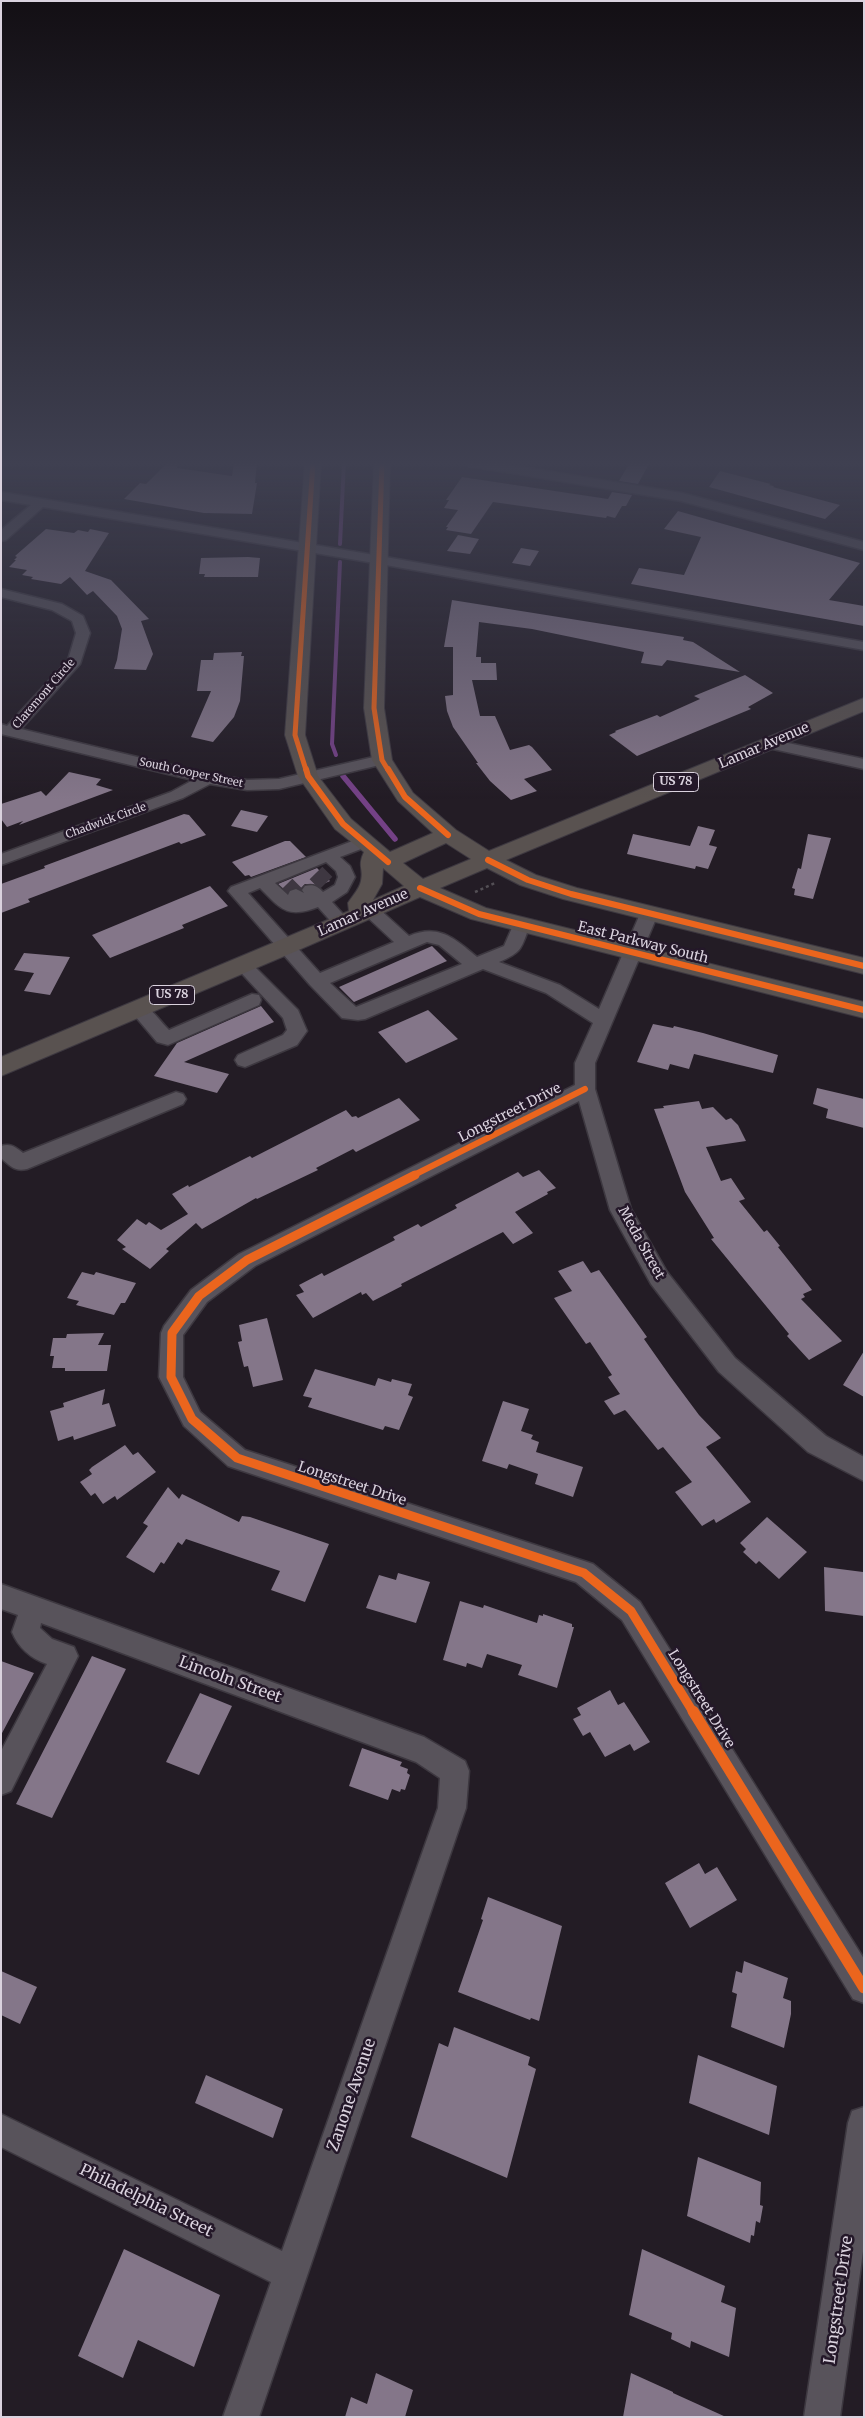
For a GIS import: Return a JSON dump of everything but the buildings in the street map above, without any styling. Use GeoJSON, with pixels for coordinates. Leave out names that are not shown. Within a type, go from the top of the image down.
{"type":"FeatureCollection","features":[{"type":"Feature","properties":{"kind":"main road","name":"East Parkway South"},"geometry":{"type":"LineString","coordinates":[[305,575],[295,735],[308,776],[343,824],[420,888],[478,914],[632,954],[864,1010]]}},
{"type":"Feature","properties":{"kind":"main road"},"geometry":{"type":"LineString","coordinates":[[379,575],[374,708],[382,760],[404,796],[448,835],[488,860],[528,880],[571,894],[864,966]]}},
{"type":"Feature","properties":{"kind":"main road","name":"Lamar Avenue"},"geometry":{"type":"LineString","coordinates":[[1,1067],[286,947],[420,888],[864,704]]}},
{"type":"Feature","properties":{"kind":"main road"},"geometry":{"type":"LineString","coordinates":[[357,916],[359,903],[373,882],[373,870],[370,863],[375,852],[418,846],[448,835]]}},
{"type":"Feature","properties":{"kind":"street"},"geometry":{"type":"LineString","coordinates":[[464,575],[864,646]]}},
{"type":"Feature","properties":{"kind":"street","name":"Claremont Circle"},"geometry":{"type":"LineString","coordinates":[[1,593],[57,607],[78,619],[83,633],[75,661],[6,730]]}},
{"type":"Feature","properties":{"kind":"street","name":"South Cooper Street"},"geometry":{"type":"LineString","coordinates":[[6,730],[208,779],[247,785],[278,784],[382,760]]}},
{"type":"Feature","properties":{"kind":"street"},"geometry":{"type":"LineString","coordinates":[[769,744],[864,764]]}},
{"type":"Feature","properties":{"kind":"street","name":"Chadwick Circle"},"geometry":{"type":"LineString","coordinates":[[1,860],[177,795],[208,779]]}},
{"type":"Feature","properties":{"kind":"street"},"geometry":{"type":"LineString","coordinates":[[303,884],[329,855],[375,852]]}},
{"type":"Feature","properties":{"kind":"street"},"geometry":{"type":"LineString","coordinates":[[329,855],[344,870],[346,876],[342,888],[303,884],[237,891],[348,1013],[358,1014],[511,950],[522,925]]}},
{"type":"Feature","properties":{"kind":"street"},"geometry":{"type":"LineString","coordinates":[[303,884],[406,943]]}},
{"type":"Feature","properties":{"kind":"street","name":"Meda Street"},"geometry":{"type":"LineString","coordinates":[[649,914],[585,1063],[584,1089],[621,1210],[659,1278],[727,1365],[817,1444],[864,1470]]}},
{"type":"Feature","properties":{"kind":"street"},"geometry":{"type":"LineString","coordinates":[[317,981],[425,936],[445,940],[480,964],[553,990],[603,1021]]}},
{"type":"Feature","properties":{"kind":"street"},"geometry":{"type":"LineString","coordinates":[[243,965],[291,1015],[297,1032],[290,1040],[245,1060]]}},
{"type":"Feature","properties":{"kind":"street"},"geometry":{"type":"LineString","coordinates":[[138,1009],[162,1035],[168,1038],[252,1000]]}},
{"type":"Feature","properties":{"kind":"street","name":"Longstreet Drive"},"geometry":{"type":"LineString","coordinates":[[584,1089],[247,1260],[199,1296],[172,1333],[171,1377],[192,1419],[237,1458],[584,1574],[631,1610],[864,1988]]}},
{"type":"Feature","properties":{"kind":"street"},"geometry":{"type":"LineString","coordinates":[[4,1151],[20,1162],[176,1099]]}},
{"type":"Feature","properties":{"kind":"street","name":"Lincoln Street"},"geometry":{"type":"LineString","coordinates":[[1,1596],[424,1750],[455,1771]]}},
{"type":"Feature","properties":{"kind":"street"},"geometry":{"type":"LineString","coordinates":[[1,1780],[65,1656],[44,1650],[25,1632],[33,1608]]}},
{"type":"Feature","properties":{"kind":"street","name":"Zanone Avenue"},"geometry":{"type":"LineString","coordinates":[[241,2417],[452,1808],[455,1771]]}},
{"type":"Feature","properties":{"kind":"street","name":"Longstreet Drive"},"geometry":{"type":"LineString","coordinates":[[822,2417],[864,2123]]}},
{"type":"Feature","properties":{"kind":"street","name":"Philadelphia Street"},"geometry":{"type":"LineString","coordinates":[[1,2130],[290,2273]]}},
{"type":"Feature","properties":{"kind":"path"},"geometry":{"type":"LineString","coordinates":[[467,896],[502,880]]}},
{"type":"Feature","properties":{"kind":"waterway"},"geometry":{"type":"LineString","coordinates":[[336,755],[332,744],[339,575]]}},
{"type":"Feature","properties":{"kind":"waterway"},"geometry":{"type":"LineString","coordinates":[[343,776],[395,839]]}},
{"type":"Feature","properties":{"kind":"tunnel"},"geometry":{"type":"LineString","coordinates":[[316,873],[326,883]]}},
{"type":"Feature","properties":{"kind":"tunnel"},"geometry":{"type":"LineString","coordinates":[[286,885],[296,895]]}},
{"type":"Feature","properties":{"kind":"cycle path"},"geometry":{"type":"LineString","coordinates":[[306,575],[295,735],[308,776],[343,824],[388,862]]}},
{"type":"Feature","properties":{"kind":"cycle path"},"geometry":{"type":"LineString","coordinates":[[378,575],[374,708],[382,760],[405,797],[448,835]]}},
{"type":"Feature","properties":{"kind":"cycle path"},"geometry":{"type":"LineString","coordinates":[[488,860],[528,880],[571,894],[864,966]]}},
{"type":"Feature","properties":{"kind":"cycle path"},"geometry":{"type":"LineString","coordinates":[[420,888],[479,914],[864,1010]]}},
{"type":"Feature","properties":{"kind":"cycle path"},"geometry":{"type":"LineString","coordinates":[[585,1089],[247,1260],[199,1296],[172,1333],[171,1377],[192,1419],[237,1458],[584,1573],[631,1611],[864,1988]]}}]}
